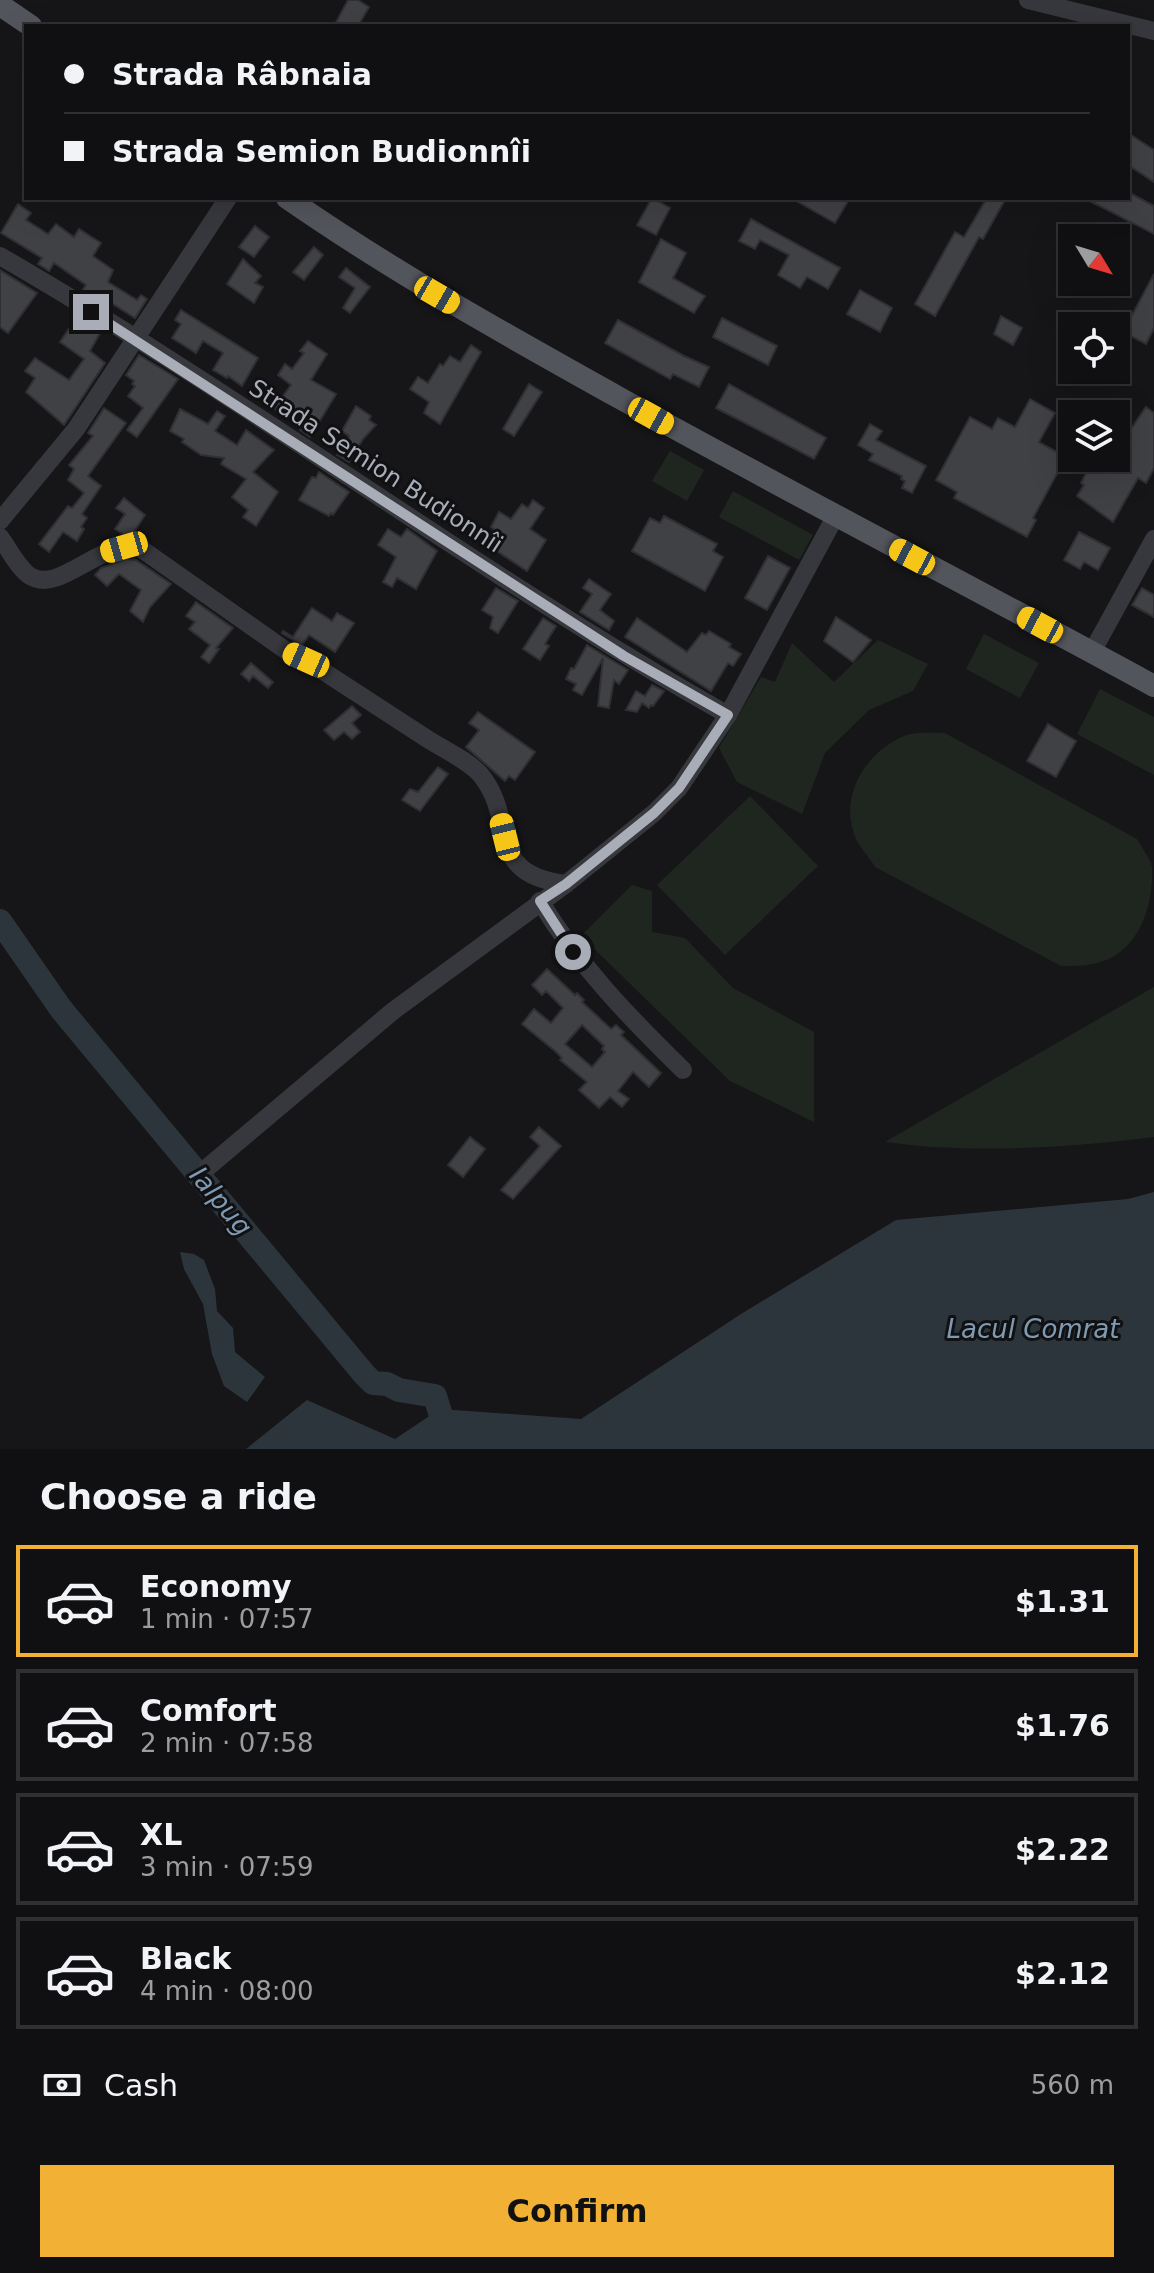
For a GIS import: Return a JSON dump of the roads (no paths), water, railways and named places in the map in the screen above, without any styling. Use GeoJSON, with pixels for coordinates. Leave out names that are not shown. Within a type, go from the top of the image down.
{"type":"FeatureCollection","features":[{"type":"Feature","properties":{"kind":"main road"},"geometry":{"type":"LineString","coordinates":[[0,5],[28,24]]}},
{"type":"Feature","properties":{"kind":"main road"},"geometry":{"type":"LineString","coordinates":[[290,200],[414,282],[491,327],[835,517],[1154,686]]}},
{"type":"Feature","properties":{"kind":"street"},"geometry":{"type":"LineString","coordinates":[[1028,0],[1126,24]]}},
{"type":"Feature","properties":{"kind":"street"},"geometry":{"type":"LineString","coordinates":[[1130,25],[1154,31]]}},
{"type":"Feature","properties":{"kind":"street"},"geometry":{"type":"LineString","coordinates":[[0,521],[76,429],[227,200]]}},
{"type":"Feature","properties":{"kind":"street","name":"Strada Semion Budionnîi"},"geometry":{"type":"LineString","coordinates":[[0,256],[136,340],[624,656],[728,715]]}},
{"type":"Feature","properties":{"kind":"street"},"geometry":{"type":"LineString","coordinates":[[208,1167],[381,1021],[566,884],[654,813],[679,788],[728,715],[835,517]]}},
{"type":"Feature","properties":{"kind":"street"},"geometry":{"type":"LineString","coordinates":[[0,537],[27,574],[32,578],[48,580],[59,578],[100,553],[124,547],[140,548],[288,652],[306,660],[473,768],[494,798],[512,859],[532,875],[566,884]]}},
{"type":"Feature","properties":{"kind":"street"},"geometry":{"type":"LineString","coordinates":[[1092,652],[1154,539]]}},
{"type":"Feature","properties":{"kind":"street"},"geometry":{"type":"LineString","coordinates":[[540,901],[559,934],[587,971],[683,1070]]}},
{"type":"Feature","properties":{"kind":"water","name":"Lacul Comrat"},"geometry":{"type":"Polygon","coordinates":[[[1154,1192],[1154,1449],[246,1449],[307,1400],[395,1439],[440,1409],[581,1419],[741,1314],[896,1220],[1128,1199],[1154,1192]]]}},
{"type":"Feature","properties":{"kind":"water"},"geometry":{"type":"Polygon","coordinates":[[[180,1252],[194,1254],[204,1260],[215,1289],[217,1311],[233,1328],[235,1352],[265,1377],[247,1402],[224,1386],[212,1354],[203,1304],[184,1269],[180,1252]]]}},
{"type":"Feature","properties":{"kind":"waterway","name":"Ialpug"},"geometry":{"type":"LineString","coordinates":[[0,921],[61,1009],[364,1374],[373,1383],[435,1396],[451,1449]]}}]}
